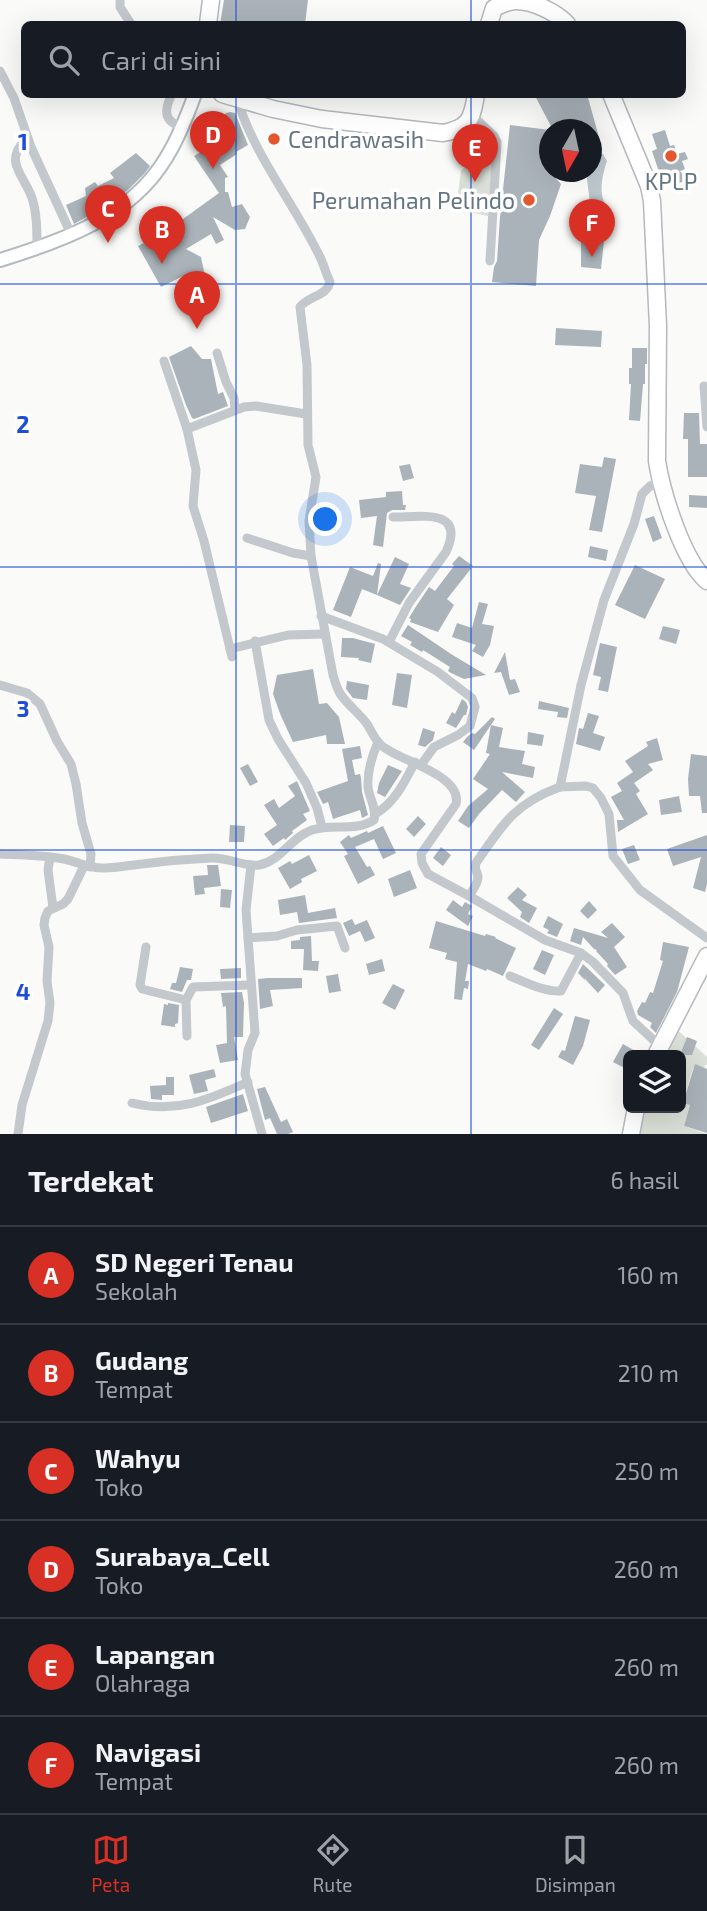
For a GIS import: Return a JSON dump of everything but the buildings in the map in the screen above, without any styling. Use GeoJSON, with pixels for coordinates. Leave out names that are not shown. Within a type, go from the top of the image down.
{"type":"FeatureCollection","features":[{"type":"Feature","properties":{"kind":"highway"},"geometry":{"type":"LineString","coordinates":[[208,21],[211,0]]}},
{"type":"Feature","properties":{"kind":"highway"},"geometry":{"type":"LineString","coordinates":[[490,21],[494,8],[515,1],[551,12],[563,21]]}},
{"type":"Feature","properties":{"kind":"highway"},"geometry":{"type":"LineString","coordinates":[[233,98],[322,119],[443,134],[465,126],[472,116],[475,98]]}},
{"type":"Feature","properties":{"kind":"highway"},"geometry":{"type":"LineString","coordinates":[[613,98],[649,186],[652,201],[658,326],[657,461],[660,482],[691,560],[707,581]]}},
{"type":"Feature","properties":{"kind":"highway"},"geometry":{"type":"LineString","coordinates":[[659,1050],[707,956]]}},
{"type":"Feature","properties":{"kind":"street"},"geometry":{"type":"LineString","coordinates":[[120,0],[120,7],[129,21]]}},
{"type":"Feature","properties":{"kind":"street"},"geometry":{"type":"LineString","coordinates":[[0,71],[71,234]]}},
{"type":"Feature","properties":{"kind":"street"},"geometry":{"type":"LineString","coordinates":[[170,98],[167,107],[168,118],[172,124],[182,127]]}},
{"type":"Feature","properties":{"kind":"street"},"geometry":{"type":"LineString","coordinates":[[0,260],[71,234],[125,205],[139,193],[167,157],[193,98]]}},
{"type":"Feature","properties":{"kind":"street"},"geometry":{"type":"LineString","coordinates":[[230,98],[321,258],[330,282],[326,291],[300,307],[307,365],[306,414],[316,477],[309,521],[311,556],[338,690],[366,722],[378,742],[390,751],[418,763],[454,789],[458,800],[421,853],[422,863],[428,874],[544,940],[581,953],[593,962],[613,981],[626,999],[633,1021],[657,1050]]}},
{"type":"Feature","properties":{"kind":"street"},"geometry":{"type":"LineString","coordinates":[[472,116],[497,142],[490,261]]}},
{"type":"Feature","properties":{"kind":"street"},"geometry":{"type":"LineString","coordinates":[[27,138],[17,150],[16,163],[33,200],[37,248]]}},
{"type":"Feature","properties":{"kind":"street"},"geometry":{"type":"LineString","coordinates":[[217,354],[234,398],[235,410]]}},
{"type":"Feature","properties":{"kind":"street"},"geometry":{"type":"LineString","coordinates":[[164,361],[187,429],[196,470],[193,506],[231,653],[255,642],[288,635],[325,634]]}},
{"type":"Feature","properties":{"kind":"street"},"geometry":{"type":"LineString","coordinates":[[704,386],[707,426]]}},
{"type":"Feature","properties":{"kind":"street"},"geometry":{"type":"LineString","coordinates":[[187,429],[235,410],[256,406],[306,414]]}},
{"type":"Feature","properties":{"kind":"street"},"geometry":{"type":"LineString","coordinates":[[560,788],[581,685],[604,600],[634,524],[642,494],[660,482]]}},
{"type":"Feature","properties":{"kind":"street"},"geometry":{"type":"LineString","coordinates":[[388,642],[409,603],[446,552],[452,537],[451,527],[444,520],[393,517]]}},
{"type":"Feature","properties":{"kind":"street"},"geometry":{"type":"LineString","coordinates":[[247,538],[311,556]]}},
{"type":"Feature","properties":{"kind":"street"},"geometry":{"type":"LineString","coordinates":[[321,616],[388,642],[438,672],[466,692],[474,702],[470,726],[434,747],[418,763],[386,807],[375,814]]}},
{"type":"Feature","properties":{"kind":"street"},"geometry":{"type":"LineString","coordinates":[[255,642],[269,720],[278,740],[306,783],[322,827]]}},
{"type":"Feature","properties":{"kind":"street"},"geometry":{"type":"LineString","coordinates":[[0,685],[27,693],[40,704],[71,764],[91,854],[88,867],[68,899],[48,911],[45,918],[49,947],[48,1021],[22,1105],[18,1134]]}},
{"type":"Feature","properties":{"kind":"street"},"geometry":{"type":"LineString","coordinates":[[0,854],[50,857],[88,867],[107,868],[212,858],[260,865],[268,862],[310,830],[366,825],[374,820],[368,787],[372,756],[378,742]]}},
{"type":"Feature","properties":{"kind":"street"},"geometry":{"type":"LineString","coordinates":[[469,896],[477,882],[475,865],[500,829],[526,802],[560,788],[586,786],[593,788],[609,814],[613,856],[640,890],[707,938]]}},
{"type":"Feature","properties":{"kind":"street"},"geometry":{"type":"LineString","coordinates":[[50,857],[48,870],[52,908]]}},
{"type":"Feature","properties":{"kind":"street"},"geometry":{"type":"LineString","coordinates":[[251,865],[246,910],[255,1033],[246,1056],[245,1074],[262,1134]]}},
{"type":"Feature","properties":{"kind":"street"},"geometry":{"type":"LineString","coordinates":[[248,938],[337,926],[345,948]]}},
{"type":"Feature","properties":{"kind":"street"},"geometry":{"type":"LineString","coordinates":[[146,947],[140,985],[142,989],[186,1000]]}},
{"type":"Feature","properties":{"kind":"street"},"geometry":{"type":"LineString","coordinates":[[510,976],[537,987],[561,991],[581,953]]}},
{"type":"Feature","properties":{"kind":"street"},"geometry":{"type":"LineString","coordinates":[[187,1036],[186,1000],[194,987],[250,985]]}},
{"type":"Feature","properties":{"kind":"street"},"geometry":{"type":"LineString","coordinates":[[132,1103],[150,1107],[176,1107],[216,1097],[248,1082]]}},
{"type":"Feature","properties":{"kind":"shaded area"},"geometry":{"type":"Polygon","coordinates":[[[602,154],[607,161],[602,179],[602,154]]]}},
{"type":"Feature","properties":{"kind":"shaded area"},"geometry":{"type":"Polygon","coordinates":[[[473,158],[492,160],[488,216],[459,210],[461,171],[473,158]]]}},
{"type":"Feature","properties":{"kind":"shaded area"},"geometry":{"type":"Polygon","coordinates":[[[587,182],[602,182],[607,207],[590,203],[587,182]]]}},
{"type":"Feature","properties":{"kind":"shaded area"},"geometry":{"type":"Polygon","coordinates":[[[673,1026],[707,1057],[704,1069],[693,1068],[686,1092],[686,1050],[661,1050],[673,1026]]]}},
{"type":"Feature","properties":{"kind":"shaded area"},"geometry":{"type":"Polygon","coordinates":[[[686,1103],[690,1105],[684,1126],[707,1134],[634,1134],[638,1113],[686,1113],[686,1103]]]}},
{"type":"Feature","properties":{"kind":"place","name":"Cendrawasih"},"geometry":{"type":"Point","coordinates":[274,139]}},
{"type":"Feature","properties":{"kind":"place","name":"KPLP"},"geometry":{"type":"Point","coordinates":[671,156]}},
{"type":"Feature","properties":{"kind":"place","name":"Surabaya_Cell"},"geometry":{"type":"Point","coordinates":[213,169]}},
{"type":"Feature","properties":{"kind":"place","name":"Lapangan"},"geometry":{"type":"Point","coordinates":[475,182]}},
{"type":"Feature","properties":{"kind":"place","name":"Perumahan Pelindo"},"geometry":{"type":"Point","coordinates":[529,200]}},
{"type":"Feature","properties":{"kind":"place","name":"Wahyu"},"geometry":{"type":"Point","coordinates":[108,243]}},
{"type":"Feature","properties":{"kind":"place","name":"Navigasi"},"geometry":{"type":"Point","coordinates":[592,257]}},
{"type":"Feature","properties":{"kind":"place","name":"Gudang"},"geometry":{"type":"Point","coordinates":[162,264]}},
{"type":"Feature","properties":{"kind":"place","name":"SD Negeri Tenau"},"geometry":{"type":"Point","coordinates":[197,329]}}]}
